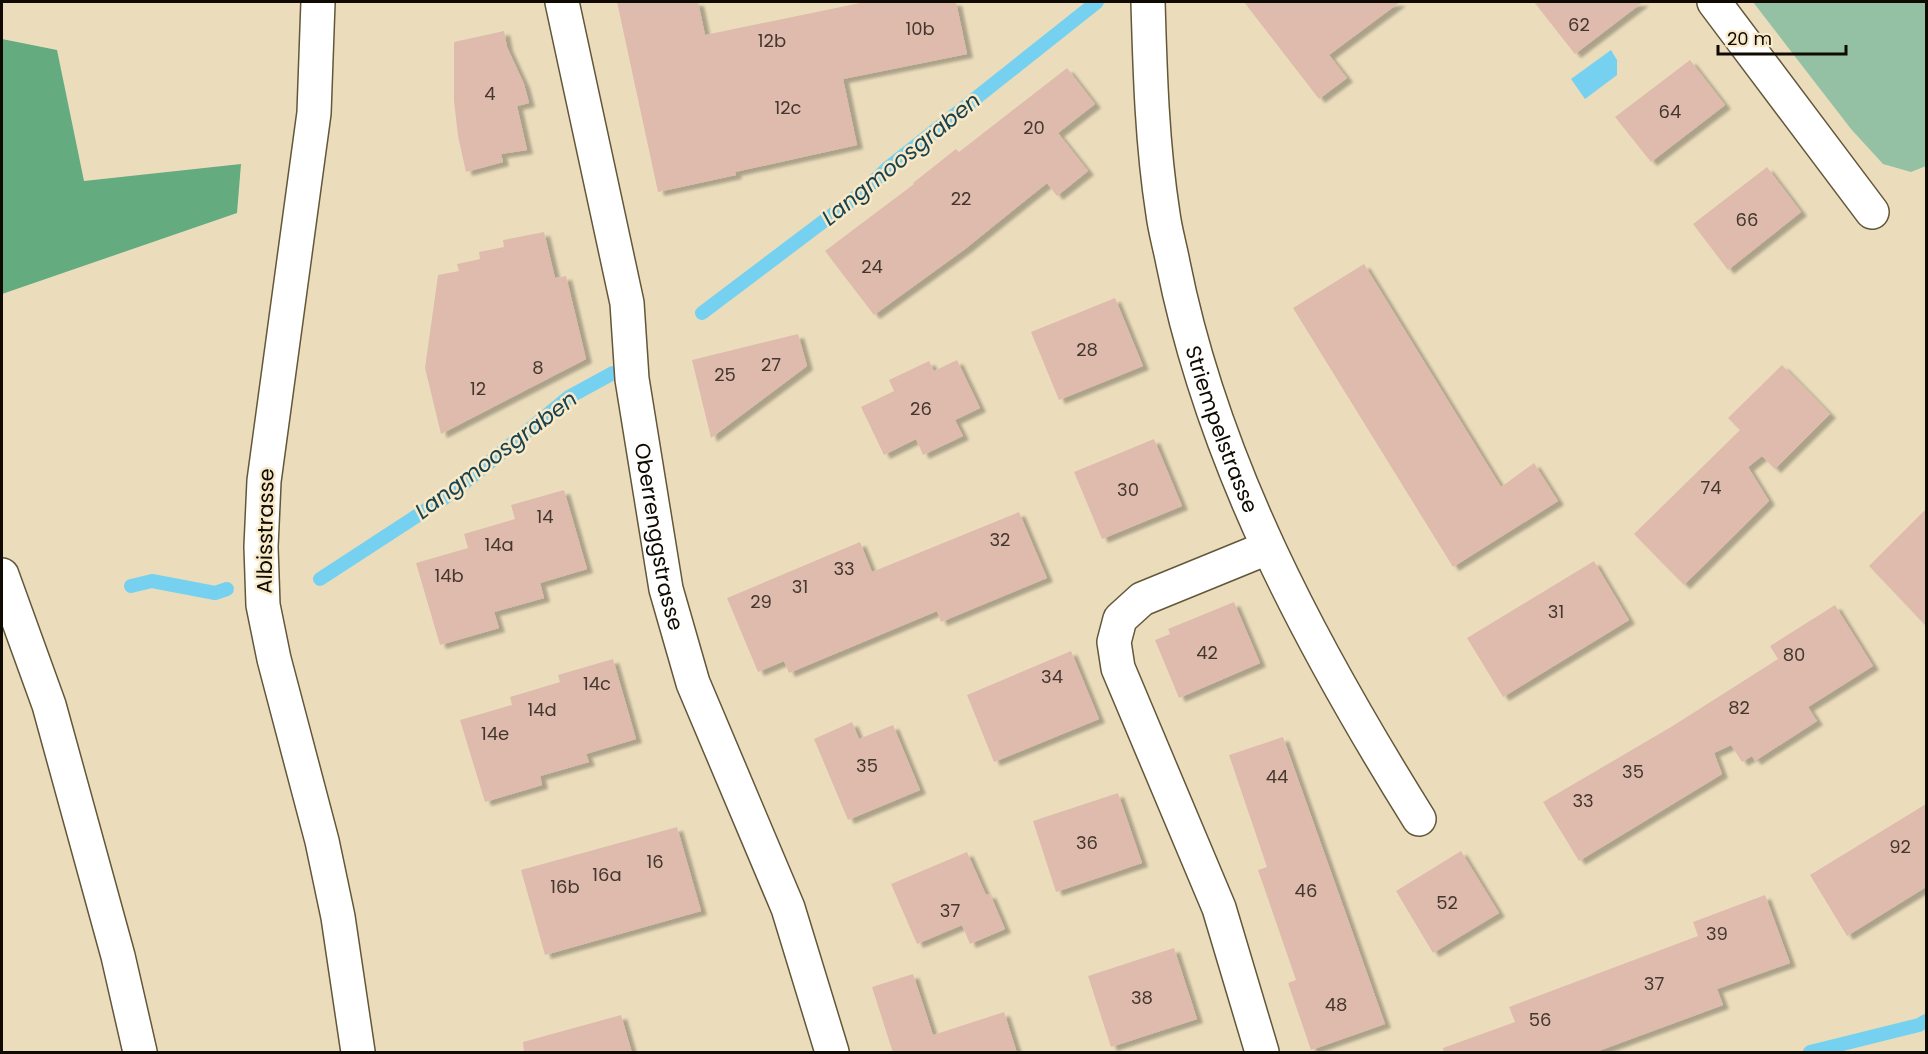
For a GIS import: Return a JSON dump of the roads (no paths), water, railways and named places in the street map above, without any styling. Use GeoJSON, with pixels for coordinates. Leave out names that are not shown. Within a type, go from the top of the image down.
{"type":"FeatureCollection","features":[{"type":"Feature","properties":{"kind":"street","name":"Albisstrasse"},"geometry":{"type":"LineString","coordinates":[[318,2],[314,113],[264,481],[261,547],[263,605],[274,658],[322,841],[338,916],[358,1053]]}},
{"type":"Feature","properties":{"kind":"street","name":"Oberrenggstrasse"},"geometry":{"type":"LineString","coordinates":[[562,2],[627,303],[632,379],[666,589],[693,683],[788,908],[832,1053]]}},
{"type":"Feature","properties":{"kind":"street","name":"Striempelstrasse"},"geometry":{"type":"LineString","coordinates":[[1148,2],[1151,99],[1163,215],[1184,317],[1221,437],[1267,548],[1336,678],[1419,819]]}},
{"type":"Feature","properties":{"kind":"street"},"geometry":{"type":"LineString","coordinates":[[1714,2],[1872,212]]}},
{"type":"Feature","properties":{"kind":"street"},"geometry":{"type":"LineString","coordinates":[[1262,1053],[1219,908],[1118,668],[1114,642],[1120,619],[1142,599],[1267,548]]}},
{"type":"Feature","properties":{"kind":"street"},"geometry":{"type":"LineString","coordinates":[[2,575],[52,716],[118,956],[140,1053]]}},
{"type":"Feature","properties":{"kind":"water"},"geometry":{"type":"Polygon","coordinates":[[[1611,50],[1617,60],[1617,75],[1585,99],[1571,79],[1611,50]]]}},
{"type":"Feature","properties":{"kind":"waterway","name":"Langmoosgraben"},"geometry":{"type":"LineString","coordinates":[[702,313],[861,193],[889,167],[1097,2]]}},
{"type":"Feature","properties":{"kind":"waterway","name":"Langmoosgraben"},"geometry":{"type":"LineString","coordinates":[[320,579],[452,493],[569,397],[613,373]]}},
{"type":"Feature","properties":{"kind":"waterway","name":"Langmoosgraben"},"geometry":{"type":"LineString","coordinates":[[131,586],[152,581],[215,593],[227,589]]}},
{"type":"Feature","properties":{"kind":"waterway"},"geometry":{"type":"LineString","coordinates":[[1810,1052],[1919,1025],[1926,1021]]}}]}
